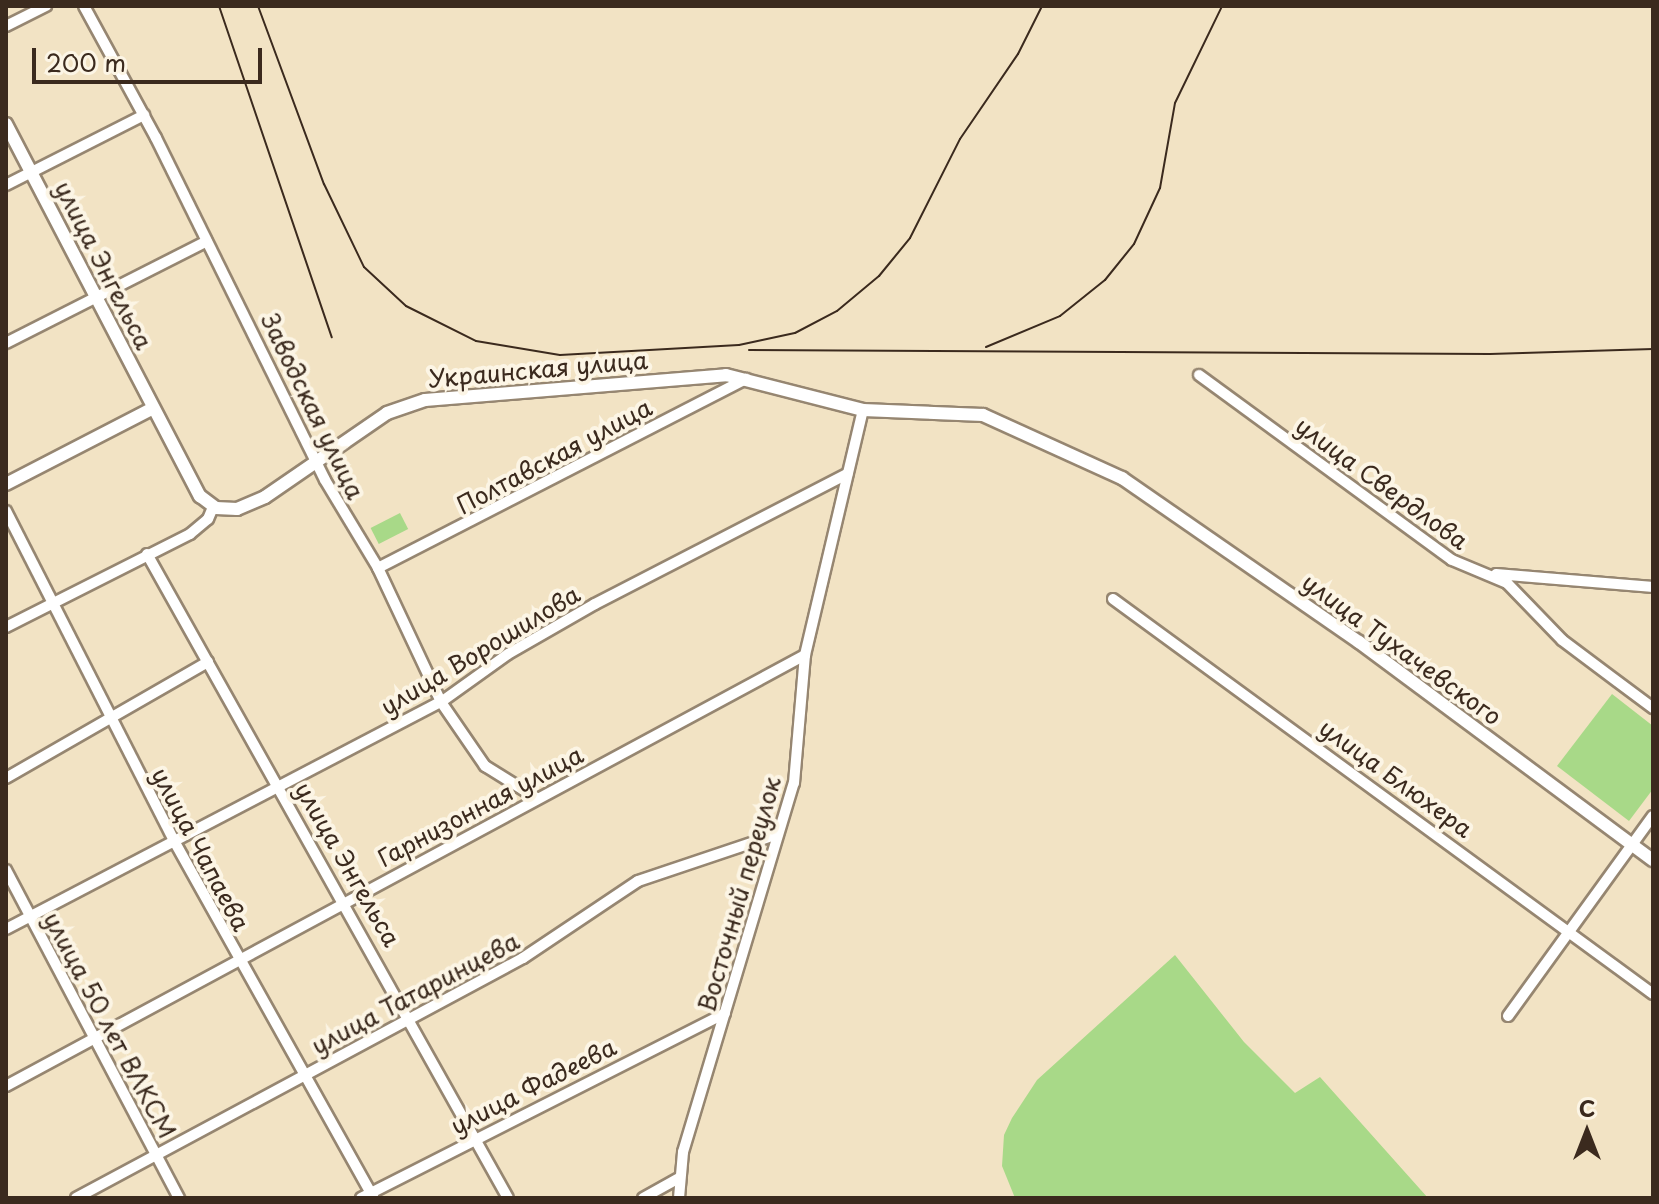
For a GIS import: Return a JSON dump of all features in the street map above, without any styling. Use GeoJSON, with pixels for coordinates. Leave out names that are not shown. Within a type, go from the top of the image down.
{"type":"FeatureCollection","features":[{"type":"Feature","properties":{"kind":"main road","name":"улица Энгельса"},"geometry":{"type":"LineString","coordinates":[[6,124],[200,496],[213,507]]}},
{"type":"Feature","properties":{"kind":"main road","name":"Украинская улица"},"geometry":{"type":"LineString","coordinates":[[213,507],[250,504],[319,464],[387,413],[419,400],[706,376],[748,378],[863,410],[983,415],[1122,478]]}},
{"type":"Feature","properties":{"kind":"main road"},"geometry":{"type":"LineString","coordinates":[[6,484],[153,408]]}},
{"type":"Feature","properties":{"kind":"main road","name":"улица Тухачевского"},"geometry":{"type":"LineString","coordinates":[[1122,478],[1359,642],[1653,860]]}},
{"type":"Feature","properties":{"kind":"street"},"geometry":{"type":"LineString","coordinates":[[6,26],[46,6]]}},
{"type":"Feature","properties":{"kind":"street","name":"Заводская улица"},"geometry":{"type":"LineString","coordinates":[[84,6],[144,115],[319,464],[378,568],[441,702],[487,769],[535,797]]}},
{"type":"Feature","properties":{"kind":"street"},"geometry":{"type":"LineString","coordinates":[[6,185],[144,115]]}},
{"type":"Feature","properties":{"kind":"street"},"geometry":{"type":"LineString","coordinates":[[6,343],[207,241]]}},
{"type":"Feature","properties":{"kind":"street","name":"улица Свердлова"},"geometry":{"type":"LineString","coordinates":[[1199,375],[1452,560],[1474,572],[1494,574],[1519,593],[1565,643],[1653,708]]}},
{"type":"Feature","properties":{"kind":"street","name":"Полтавская улица"},"geometry":{"type":"LineString","coordinates":[[378,568],[748,378]]}},
{"type":"Feature","properties":{"kind":"street","name":"Восточный переулок"},"geometry":{"type":"LineString","coordinates":[[679,1198],[679,1178],[775,835],[794,783],[805,655],[863,410]]}},
{"type":"Feature","properties":{"kind":"street","name":"улица Ворошилова"},"geometry":{"type":"LineString","coordinates":[[6,929],[277,784],[441,702],[508,654],[595,604],[847,474]]}},
{"type":"Feature","properties":{"kind":"street"},"geometry":{"type":"LineString","coordinates":[[6,627],[203,525],[213,507]]}},
{"type":"Feature","properties":{"kind":"street","name":"улица Чапаева"},"geometry":{"type":"LineString","coordinates":[[6,511],[109,719],[369,1196]]}},
{"type":"Feature","properties":{"kind":"street","name":"улица Энгельса"},"geometry":{"type":"LineString","coordinates":[[147,554],[411,1019],[508,1198]]}},
{"type":"Feature","properties":{"kind":"street"},"geometry":{"type":"LineString","coordinates":[[1494,574],[1653,587]]}},
{"type":"Feature","properties":{"kind":"street","name":"улица Блюхера"},"geometry":{"type":"LineString","coordinates":[[1113,599],[1653,994]]}},
{"type":"Feature","properties":{"kind":"street","name":"Гарнизонная улица"},"geometry":{"type":"LineString","coordinates":[[6,1086],[535,797],[805,655]]}},
{"type":"Feature","properties":{"kind":"street"},"geometry":{"type":"LineString","coordinates":[[6,778],[208,662]]}},
{"type":"Feature","properties":{"kind":"street"},"geometry":{"type":"LineString","coordinates":[[1508,1016],[1653,816]]}},
{"type":"Feature","properties":{"kind":"street","name":"улица Татаринцева"},"geometry":{"type":"LineString","coordinates":[[76,1198],[523,958],[638,881],[775,835]]}},
{"type":"Feature","properties":{"kind":"street","name":"улица 50 лет ВЛКСМ"},"geometry":{"type":"LineString","coordinates":[[6,870],[92,1039],[179,1198]]}},
{"type":"Feature","properties":{"kind":"street","name":"улица Фадеева"},"geometry":{"type":"LineString","coordinates":[[369,1196],[475,1138],[725,1013]]}},
{"type":"Feature","properties":{"kind":"street"},"geometry":{"type":"LineString","coordinates":[[643,1198],[679,1178]]}},
{"type":"Feature","properties":{"kind":"green space"},"geometry":{"type":"Polygon","coordinates":[[[400,513],[408,529],[379,544],[371,528],[400,513]]]}},
{"type":"Feature","properties":{"kind":"green space"},"geometry":{"type":"Polygon","coordinates":[[[1612,694],[1653,726],[1653,789],[1629,821],[1557,766],[1612,694]]]}},
{"type":"Feature","properties":{"kind":"green space"},"geometry":{"type":"Polygon","coordinates":[[[1175,955],[1244,1042],[1295,1093],[1320,1077],[1428,1198],[1015,1198],[1002,1166],[1004,1135],[1037,1080],[1175,955]]]}},
{"type":"Feature","properties":{"kind":"railway"},"geometry":{"type":"LineString","coordinates":[[219,6],[332,337]]}},
{"type":"Feature","properties":{"kind":"railway"},"geometry":{"type":"LineString","coordinates":[[258,6],[324,184],[364,267],[406,306],[476,341],[560,355],[739,345],[795,333],[837,311],[879,276],[910,238],[960,139],[1018,54],[1042,6]]}},
{"type":"Feature","properties":{"kind":"railway"},"geometry":{"type":"LineString","coordinates":[[986,347],[1060,316],[1105,280],[1134,244],[1160,188],[1175,103],[1222,6]]}},
{"type":"Feature","properties":{"kind":"railway"},"geometry":{"type":"LineString","coordinates":[[749,350],[1490,354],[1653,349]]}}]}
